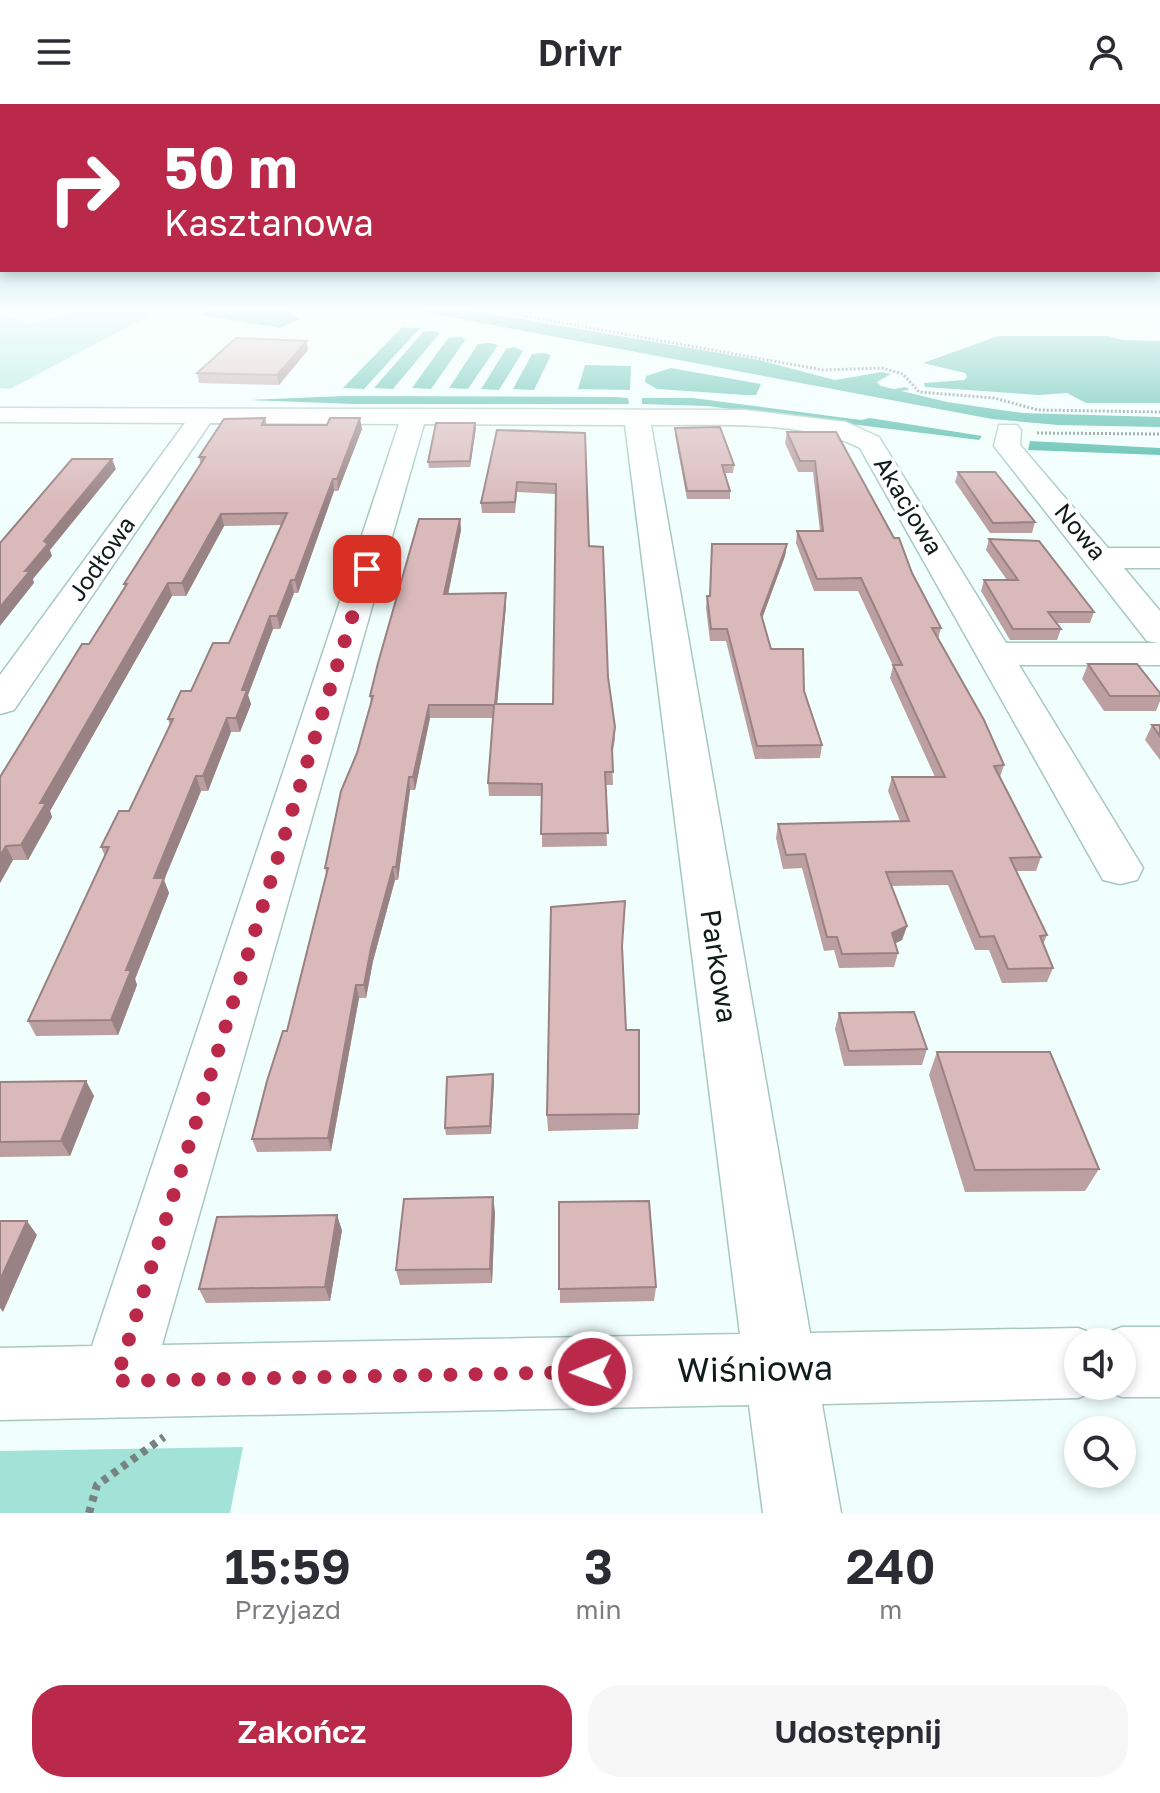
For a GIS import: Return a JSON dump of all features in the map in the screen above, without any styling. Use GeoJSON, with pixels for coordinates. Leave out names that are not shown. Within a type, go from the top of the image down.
{"type":"FeatureCollection","features":[{"type":"Feature","properties":{"kind":"street","name":"Akacjowa"},"geometry":{"type":"LineString","coordinates":[[0,415],[744,418],[846,430],[861,435],[870,443],[1120,868]]}},
{"type":"Feature","properties":{"kind":"street","name":"Jodłowa"},"geometry":{"type":"LineString","coordinates":[[0,702],[203,416]]}},
{"type":"Feature","properties":{"kind":"street"},"geometry":{"type":"LineString","coordinates":[[116,1381],[414,417]]}},
{"type":"Feature","properties":{"kind":"street","name":"Parkowa"},"geometry":{"type":"LineString","coordinates":[[637,418],[802,1513]]}},
{"type":"Feature","properties":{"kind":"street","name":"Nowa"},"geometry":{"type":"LineString","coordinates":[[1008,430],[1007,446],[1102,558],[1160,633]]}},
{"type":"Feature","properties":{"kind":"street"},"geometry":{"type":"LineString","coordinates":[[1102,558],[1160,558]]}},
{"type":"Feature","properties":{"kind":"street"},"geometry":{"type":"LineString","coordinates":[[996,654],[1160,654]]}},
{"type":"Feature","properties":{"kind":"street"},"geometry":{"type":"LineString","coordinates":[[1136,1362],[1160,1362]]}},
{"type":"Feature","properties":{"kind":"street","name":"Wiśniowa"},"geometry":{"type":"LineString","coordinates":[[0,1384],[1064,1363]]}},
{"type":"Feature","properties":{"kind":"path"},"geometry":{"type":"LineString","coordinates":[[905,376],[919,392],[994,398],[1038,410],[1160,412]]}},
{"type":"Feature","properties":{"kind":"path"},"geometry":{"type":"LineString","coordinates":[[1008,430],[1160,434]]}},
{"type":"Feature","properties":{"kind":"path"},"geometry":{"type":"LineString","coordinates":[[89,1513],[97,1485],[170,1432],[183,1379]]}},
{"type":"Feature","properties":{"kind":"shaded area"},"geometry":{"type":"Polygon","coordinates":[[[0,376],[35,376],[10,389],[0,388],[0,376]]]}},
{"type":"Feature","properties":{"kind":"shaded area"},"geometry":{"type":"Polygon","coordinates":[[[355,376],[376,376],[364,389],[343,388],[355,376]]]}},
{"type":"Feature","properties":{"kind":"shaded area"},"geometry":{"type":"Polygon","coordinates":[[[385,376],[404,376],[393,389],[374,388],[385,376]]]}},
{"type":"Feature","properties":{"kind":"shaded area"},"geometry":{"type":"Polygon","coordinates":[[[421,376],[440,376],[431,389],[412,388],[421,376]]]}},
{"type":"Feature","properties":{"kind":"shaded area"},"geometry":{"type":"Polygon","coordinates":[[[457,376],[477,376],[468,389],[449,388],[457,376]]]}},
{"type":"Feature","properties":{"kind":"shaded area"},"geometry":{"type":"Polygon","coordinates":[[[489,376],[508,376],[499,390],[481,389],[489,376]]]}},
{"type":"Feature","properties":{"kind":"shaded area"},"geometry":{"type":"Polygon","coordinates":[[[520,376],[541,376],[534,390],[513,389],[520,376]]]}},
{"type":"Feature","properties":{"kind":"shaded area"},"geometry":{"type":"Polygon","coordinates":[[[582,376],[631,376],[630,390],[578,389],[582,376]]]}},
{"type":"Feature","properties":{"kind":"shaded area"},"geometry":{"type":"Polygon","coordinates":[[[646,376],[715,376],[761,384],[756,395],[657,389],[645,382],[646,376]]]}},
{"type":"Feature","properties":{"kind":"shaded area"},"geometry":{"type":"Polygon","coordinates":[[[762,376],[819,376],[835,380],[888,376],[877,382],[881,386],[947,402],[1022,413],[1160,417],[1160,427],[1058,425],[992,419],[762,376]]]}},
{"type":"Feature","properties":{"kind":"shaded area"},"geometry":{"type":"Polygon","coordinates":[[[1160,376],[1160,403],[1086,403],[1067,393],[1039,395],[925,387],[924,383],[964,380],[967,377],[1160,376]]]}},
{"type":"Feature","properties":{"kind":"shaded area"},"geometry":{"type":"Polygon","coordinates":[[[345,396],[615,397],[628,398],[629,404],[355,404],[250,400],[345,396]]]}},
{"type":"Feature","properties":{"kind":"shaded area"},"geometry":{"type":"Polygon","coordinates":[[[642,398],[693,398],[861,420],[870,418],[982,436],[979,440],[707,406],[642,404],[642,398]]]}},
{"type":"Feature","properties":{"kind":"shaded area"},"geometry":{"type":"Polygon","coordinates":[[[1030,441],[1160,448],[1160,455],[1028,450],[1030,441]]]}},
{"type":"Feature","properties":{"kind":"shaded area"},"geometry":{"type":"Polygon","coordinates":[[[243,1447],[230,1513],[0,1513],[0,1451],[243,1447]]]}},
{"type":"Feature","properties":{"kind":"building"},"geometry":{"type":"Polygon","coordinates":[[[265,418],[262,425],[327,425],[330,418],[360,418],[295,580],[291,580],[277,616],[270,616],[242,690],[247,690],[236,718],[227,718],[203,776],[196,776],[154,878],[164,878],[126,970],[131,970],[111,1020],[28,1021],[109,847],[101,847],[119,811],[129,811],[173,719],[168,719],[181,691],[191,691],[213,643],[229,643],[287,513],[221,514],[182,583],[168,583],[40,803],[46,803],[21,845],[6,846],[0,856],[0,777],[82,644],[89,644],[127,584],[124,584],[205,457],[199,457],[224,419],[265,418]]]}},
{"type":"Feature","properties":{"kind":"building"},"geometry":{"type":"Polygon","coordinates":[[[436,423],[475,423],[470,461],[428,462],[436,423]]]}},
{"type":"Feature","properties":{"kind":"building"},"geometry":{"type":"Polygon","coordinates":[[[720,427],[734,465],[722,465],[730,491],[687,491],[675,428],[720,427]]]}},
{"type":"Feature","properties":{"kind":"building"},"geometry":{"type":"Polygon","coordinates":[[[497,430],[585,433],[589,546],[603,547],[608,677],[615,727],[613,772],[605,772],[608,833],[541,834],[542,784],[488,783],[494,705],[429,705],[413,777],[409,777],[396,867],[393,867],[371,948],[364,985],[356,985],[328,1138],[252,1139],[283,1031],[287,1031],[328,868],[325,868],[341,791],[357,753],[373,696],[370,696],[378,663],[419,519],[460,519],[444,594],[506,593],[495,704],[553,704],[556,484],[517,482],[515,502],[481,503],[497,430]]]}},
{"type":"Feature","properties":{"kind":"building"},"geometry":{"type":"Polygon","coordinates":[[[787,432],[836,432],[894,538],[899,538],[912,573],[941,628],[932,628],[984,720],[1004,765],[994,766],[1041,857],[1010,858],[1047,935],[1040,936],[1053,968],[1008,969],[994,936],[980,937],[952,871],[886,872],[907,926],[892,933],[898,953],[842,954],[837,937],[827,937],[805,854],[786,855],[778,824],[909,821],[892,777],[945,777],[893,665],[902,665],[861,578],[817,579],[797,531],[823,531],[815,461],[800,461],[787,432]]]}},
{"type":"Feature","properties":{"kind":"building"},"geometry":{"type":"Polygon","coordinates":[[[72,459],[112,459],[44,541],[48,544],[25,571],[30,571],[0,607],[0,543],[72,459]]]}},
{"type":"Feature","properties":{"kind":"building"},"geometry":{"type":"Polygon","coordinates":[[[958,472],[995,472],[1035,522],[993,523],[958,472]]]}},
{"type":"Feature","properties":{"kind":"building"},"geometry":{"type":"Polygon","coordinates":[[[989,539],[1039,541],[1094,612],[1048,612],[1061,629],[1013,629],[984,580],[1018,580],[989,539]]]}},
{"type":"Feature","properties":{"kind":"building"},"geometry":{"type":"Polygon","coordinates":[[[712,544],[787,544],[761,614],[771,649],[803,649],[804,691],[822,745],[757,746],[727,629],[711,629],[707,596],[710,596],[712,544]]]}},
{"type":"Feature","properties":{"kind":"building"},"geometry":{"type":"Polygon","coordinates":[[[1088,664],[1137,664],[1160,696],[1110,696],[1088,664]]]}},
{"type":"Feature","properties":{"kind":"building"},"geometry":{"type":"Polygon","coordinates":[[[1152,725],[1160,725],[1160,736],[1152,725]]]}},
{"type":"Feature","properties":{"kind":"building"},"geometry":{"type":"Polygon","coordinates":[[[625,901],[622,946],[626,1030],[639,1030],[639,1114],[547,1115],[551,907],[625,901]]]}},
{"type":"Feature","properties":{"kind":"building"},"geometry":{"type":"Polygon","coordinates":[[[914,1012],[927,1049],[849,1051],[839,1013],[914,1012]]]}},
{"type":"Feature","properties":{"kind":"building"},"geometry":{"type":"Polygon","coordinates":[[[937,1052],[1050,1052],[1099,1169],[975,1170],[937,1052]]]}},
{"type":"Feature","properties":{"kind":"building"},"geometry":{"type":"Polygon","coordinates":[[[493,1074],[490,1126],[445,1128],[447,1077],[493,1074]]]}},
{"type":"Feature","properties":{"kind":"building"},"geometry":{"type":"Polygon","coordinates":[[[86,1081],[61,1141],[0,1142],[0,1082],[86,1081]]]}},
{"type":"Feature","properties":{"kind":"building"},"geometry":{"type":"Polygon","coordinates":[[[493,1197],[490,1269],[396,1270],[404,1199],[493,1197]]]}},
{"type":"Feature","properties":{"kind":"building"},"geometry":{"type":"Polygon","coordinates":[[[649,1201],[656,1287],[559,1289],[559,1202],[649,1201]]]}},
{"type":"Feature","properties":{"kind":"building"},"geometry":{"type":"Polygon","coordinates":[[[337,1215],[325,1287],[199,1289],[217,1217],[337,1215]]]}},
{"type":"Feature","properties":{"kind":"building"},"geometry":{"type":"Polygon","coordinates":[[[0,1221],[27,1221],[0,1280],[0,1221]]]}},
{"type":"Feature","properties":{"kind":"waterway"},"geometry":{"type":"LineString","coordinates":[[879,392],[906,389]]}},
{"type":"Feature","properties":{"kind":"route"},"geometry":{"type":"LineString","coordinates":[[367,569],[116,1381],[592,1372]]}}]}
